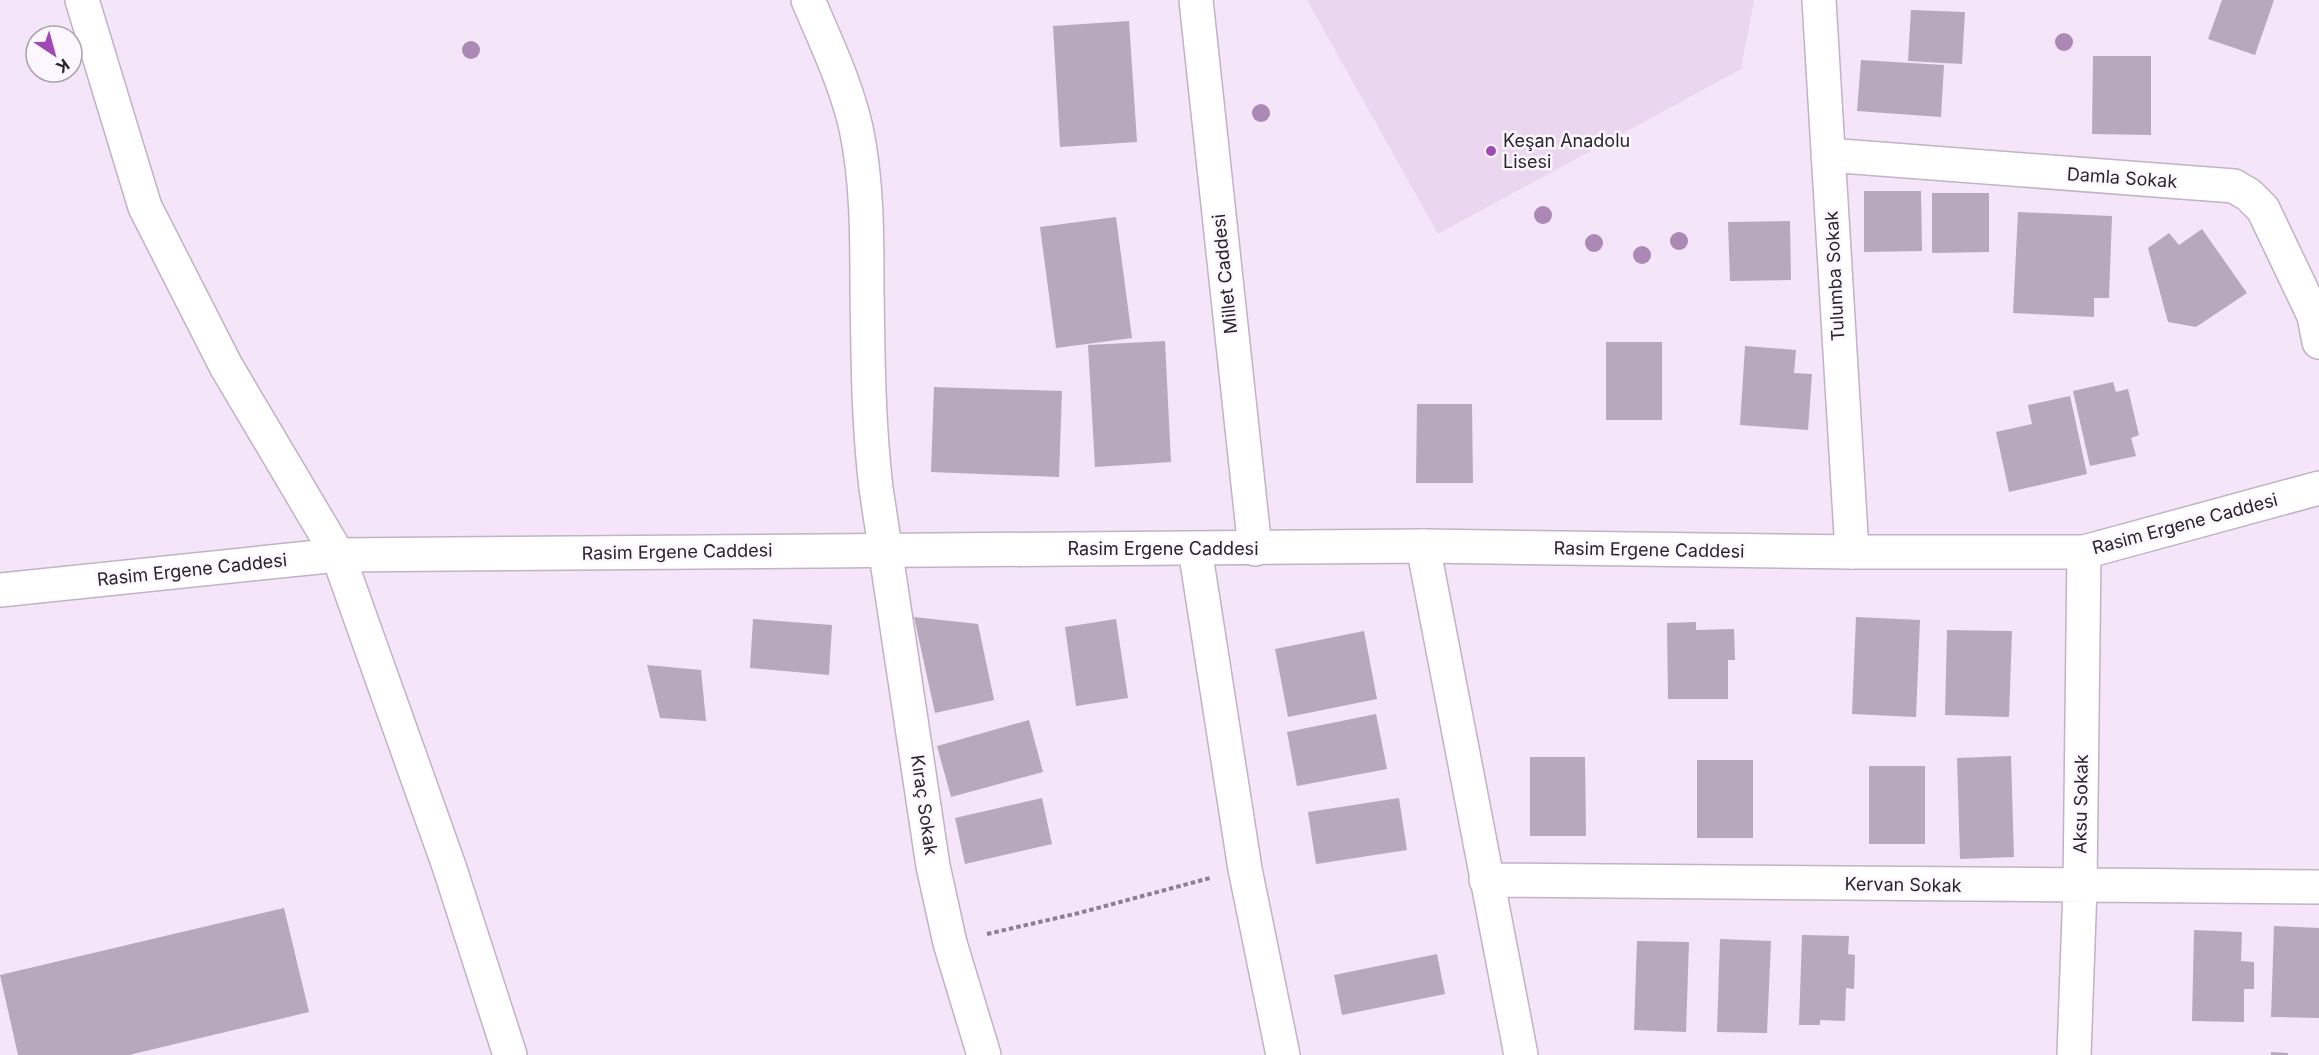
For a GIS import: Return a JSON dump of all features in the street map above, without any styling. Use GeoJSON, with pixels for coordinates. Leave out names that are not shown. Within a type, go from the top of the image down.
{"type":"FeatureCollection","features":[{"type":"Feature","properties":{"kind":"street"},"geometry":{"type":"LineString","coordinates":[[82,0],[146,207],[226,366],[338,555],[449,866],[510,1055]]}},
{"type":"Feature","properties":{"kind":"street","name":"Kıraç Sokak"},"geometry":{"type":"LineString","coordinates":[[808,0],[840,74],[856,127],[863,175],[866,230],[871,439],[886,550],[933,866],[950,943],[984,1055]]}},
{"type":"Feature","properties":{"kind":"street","name":"Millet Caddesi"},"geometry":{"type":"LineString","coordinates":[[1196,0],[1255,549]]}},
{"type":"Feature","properties":{"kind":"street","name":"Tulumba Sokak"},"geometry":{"type":"LineString","coordinates":[[1820,0],[1852,552]]}},
{"type":"Feature","properties":{"kind":"street","name":"Damla Sokak"},"geometry":{"type":"LineString","coordinates":[[1828,155],[2234,186],[2249,195],[2263,209],[2314,316],[2319,342]]}},
{"type":"Feature","properties":{"kind":"street","name":"Rasim Ergene Caddesi"},"geometry":{"type":"LineString","coordinates":[[0,590],[338,555],[1423,546],[1852,552],[2084,552],[2319,488]]}},
{"type":"Feature","properties":{"kind":"street"},"geometry":{"type":"LineString","coordinates":[[1423,546],[1521,1055]]}},
{"type":"Feature","properties":{"kind":"street"},"geometry":{"type":"LineString","coordinates":[[1195,549],[1245,869],[1283,1055]]}},
{"type":"Feature","properties":{"kind":"street","name":"Aksu Sokak"},"geometry":{"type":"LineString","coordinates":[[2074,1055],[2080,887],[2084,552]]}},
{"type":"Feature","properties":{"kind":"street","name":"Kervan Sokak"},"geometry":{"type":"LineString","coordinates":[[1486,880],[2080,887],[2319,887]]}},
{"type":"Feature","properties":{"kind":"path"},"geometry":{"type":"LineString","coordinates":[[950,943],[1079,913],[1245,869]]}},
{"type":"Feature","properties":{"kind":"shaded area","name":"Keşan Anadolu Lisesi"},"geometry":{"type":"Polygon","coordinates":[[[1307,0],[1754,0],[1741,69],[1438,234],[1307,0]]]}},
{"type":"Feature","properties":{"kind":"building"},"geometry":{"type":"Polygon","coordinates":[[[2222,0],[2274,0],[2255,55],[2208,39],[2222,0]]]}},
{"type":"Feature","properties":{"kind":"building"},"geometry":{"type":"Polygon","coordinates":[[[1911,10],[1965,12],[1962,64],[1908,61],[1911,10]]]}},
{"type":"Feature","properties":{"kind":"building"},"geometry":{"type":"Polygon","coordinates":[[[1129,21],[1137,142],[1060,147],[1053,26],[1129,21]]]}},
{"type":"Feature","properties":{"kind":"building"},"geometry":{"type":"Polygon","coordinates":[[[2093,56],[2151,56],[2151,135],[2092,134],[2093,56]]]}},
{"type":"Feature","properties":{"kind":"building"},"geometry":{"type":"Polygon","coordinates":[[[1861,60],[1944,65],[1941,117],[1857,111],[1861,60]]]}},
{"type":"Feature","properties":{"kind":"building"},"geometry":{"type":"Polygon","coordinates":[[[1864,191],[1921,191],[1922,251],[1864,252],[1864,191]]]}},
{"type":"Feature","properties":{"kind":"building"},"geometry":{"type":"Polygon","coordinates":[[[1932,193],[1989,193],[1989,252],[1932,253],[1932,193]]]}},
{"type":"Feature","properties":{"kind":"building"},"geometry":{"type":"Polygon","coordinates":[[[2018,212],[2112,216],[2109,298],[2094,298],[2094,317],[2013,313],[2018,212]]]}},
{"type":"Feature","properties":{"kind":"building"},"geometry":{"type":"Polygon","coordinates":[[[1116,217],[1132,338],[1056,348],[1040,227],[1116,217]]]}},
{"type":"Feature","properties":{"kind":"building"},"geometry":{"type":"Polygon","coordinates":[[[1790,221],[1791,280],[1730,281],[1728,222],[1790,221]]]}},
{"type":"Feature","properties":{"kind":"building"},"geometry":{"type":"Polygon","coordinates":[[[2202,229],[2247,293],[2196,327],[2168,322],[2148,248],[2169,233],[2179,245],[2202,229]]]}},
{"type":"Feature","properties":{"kind":"building"},"geometry":{"type":"Polygon","coordinates":[[[1165,341],[1171,462],[1095,467],[1088,345],[1165,341]]]}},
{"type":"Feature","properties":{"kind":"building"},"geometry":{"type":"Polygon","coordinates":[[[1606,342],[1662,342],[1662,420],[1606,420],[1606,342]]]}},
{"type":"Feature","properties":{"kind":"building"},"geometry":{"type":"Polygon","coordinates":[[[1745,346],[1796,350],[1794,373],[1812,374],[1808,430],[1740,425],[1745,346]]]}},
{"type":"Feature","properties":{"kind":"building"},"geometry":{"type":"Polygon","coordinates":[[[2113,382],[2116,392],[2128,389],[2139,435],[2131,438],[2136,456],[2090,466],[2073,391],[2113,382]]]}},
{"type":"Feature","properties":{"kind":"building"},"geometry":{"type":"Polygon","coordinates":[[[934,387],[1062,391],[1059,477],[931,472],[934,387]]]}},
{"type":"Feature","properties":{"kind":"building"},"geometry":{"type":"Polygon","coordinates":[[[2070,396],[2087,474],[2009,492],[1996,432],[2032,424],[2028,405],[2070,396]]]}},
{"type":"Feature","properties":{"kind":"building"},"geometry":{"type":"Polygon","coordinates":[[[1417,404],[1472,404],[1473,483],[1416,483],[1417,404]]]}},
{"type":"Feature","properties":{"kind":"building"},"geometry":{"type":"Polygon","coordinates":[[[914,617],[978,624],[994,700],[935,713],[914,617]]]}},
{"type":"Feature","properties":{"kind":"building"},"geometry":{"type":"Polygon","coordinates":[[[1856,617],[1920,620],[1916,717],[1852,714],[1856,617]]]}},
{"type":"Feature","properties":{"kind":"building"},"geometry":{"type":"Polygon","coordinates":[[[753,619],[832,625],[829,675],[750,668],[753,619]]]}},
{"type":"Feature","properties":{"kind":"building"},"geometry":{"type":"Polygon","coordinates":[[[1116,619],[1128,698],[1076,706],[1065,627],[1116,619]]]}},
{"type":"Feature","properties":{"kind":"building"},"geometry":{"type":"Polygon","coordinates":[[[1696,622],[1696,630],[1734,629],[1735,660],[1728,660],[1728,699],[1668,699],[1667,623],[1696,622]]]}},
{"type":"Feature","properties":{"kind":"building"},"geometry":{"type":"Polygon","coordinates":[[[1947,630],[2012,631],[2009,717],[1945,715],[1947,630]]]}},
{"type":"Feature","properties":{"kind":"building"},"geometry":{"type":"Polygon","coordinates":[[[1364,631],[1377,699],[1288,717],[1275,649],[1364,631]]]}},
{"type":"Feature","properties":{"kind":"building"},"geometry":{"type":"Polygon","coordinates":[[[647,665],[701,670],[706,721],[660,718],[647,665]]]}},
{"type":"Feature","properties":{"kind":"building"},"geometry":{"type":"Polygon","coordinates":[[[1376,714],[1387,769],[1297,786],[1287,732],[1376,714]]]}},
{"type":"Feature","properties":{"kind":"building"},"geometry":{"type":"Polygon","coordinates":[[[1029,720],[1043,772],[951,797],[937,746],[1029,720]]]}},
{"type":"Feature","properties":{"kind":"building"},"geometry":{"type":"Polygon","coordinates":[[[2011,756],[2014,857],[1960,859],[1957,758],[2011,756]]]}},
{"type":"Feature","properties":{"kind":"building"},"geometry":{"type":"Polygon","coordinates":[[[1530,757],[1585,757],[1586,836],[1530,836],[1530,757]]]}},
{"type":"Feature","properties":{"kind":"building"},"geometry":{"type":"Polygon","coordinates":[[[1697,760],[1753,760],[1753,838],[1697,838],[1697,760]]]}},
{"type":"Feature","properties":{"kind":"building"},"geometry":{"type":"Polygon","coordinates":[[[1869,766],[1925,766],[1925,844],[1869,844],[1869,766]]]}},
{"type":"Feature","properties":{"kind":"building"},"geometry":{"type":"Polygon","coordinates":[[[1042,798],[1052,844],[965,864],[955,818],[1042,798]]]}},
{"type":"Feature","properties":{"kind":"building"},"geometry":{"type":"Polygon","coordinates":[[[1399,798],[1407,850],[1316,864],[1308,812],[1399,798]]]}},
{"type":"Feature","properties":{"kind":"building"},"geometry":{"type":"Polygon","coordinates":[[[284,908],[309,1012],[129,1055],[18,1055],[0,975],[284,908]]]}},
{"type":"Feature","properties":{"kind":"building"},"geometry":{"type":"Polygon","coordinates":[[[2274,926],[2319,928],[2319,1018],[2271,1017],[2274,926]]]}},
{"type":"Feature","properties":{"kind":"building"},"geometry":{"type":"Polygon","coordinates":[[[2194,930],[2242,932],[2241,961],[2254,962],[2254,989],[2244,989],[2244,1022],[2192,1021],[2194,930]]]}},
{"type":"Feature","properties":{"kind":"building"},"geometry":{"type":"Polygon","coordinates":[[[1802,935],[1849,936],[1848,954],[1855,955],[1854,989],[1846,988],[1845,1021],[1820,1020],[1820,1025],[1799,1025],[1802,935]]]}},
{"type":"Feature","properties":{"kind":"building"},"geometry":{"type":"Polygon","coordinates":[[[1720,939],[1771,941],[1767,1033],[1717,1032],[1720,939]]]}},
{"type":"Feature","properties":{"kind":"building"},"geometry":{"type":"Polygon","coordinates":[[[1637,941],[1689,942],[1686,1032],[1634,1030],[1637,941]]]}},
{"type":"Feature","properties":{"kind":"building"},"geometry":{"type":"Polygon","coordinates":[[[1437,954],[1445,994],[1342,1015],[1334,975],[1437,954]]]}},
{"type":"Feature","properties":{"kind":"building"},"geometry":{"type":"Polygon","coordinates":[[[2271,1052],[2288,1053],[2288,1055],[2271,1055],[2271,1052]]]}},
{"type":"Feature","properties":{"kind":"place","name":"Keşan Anadolu Lisesi"},"geometry":{"type":"Point","coordinates":[1491,151]}}]}
